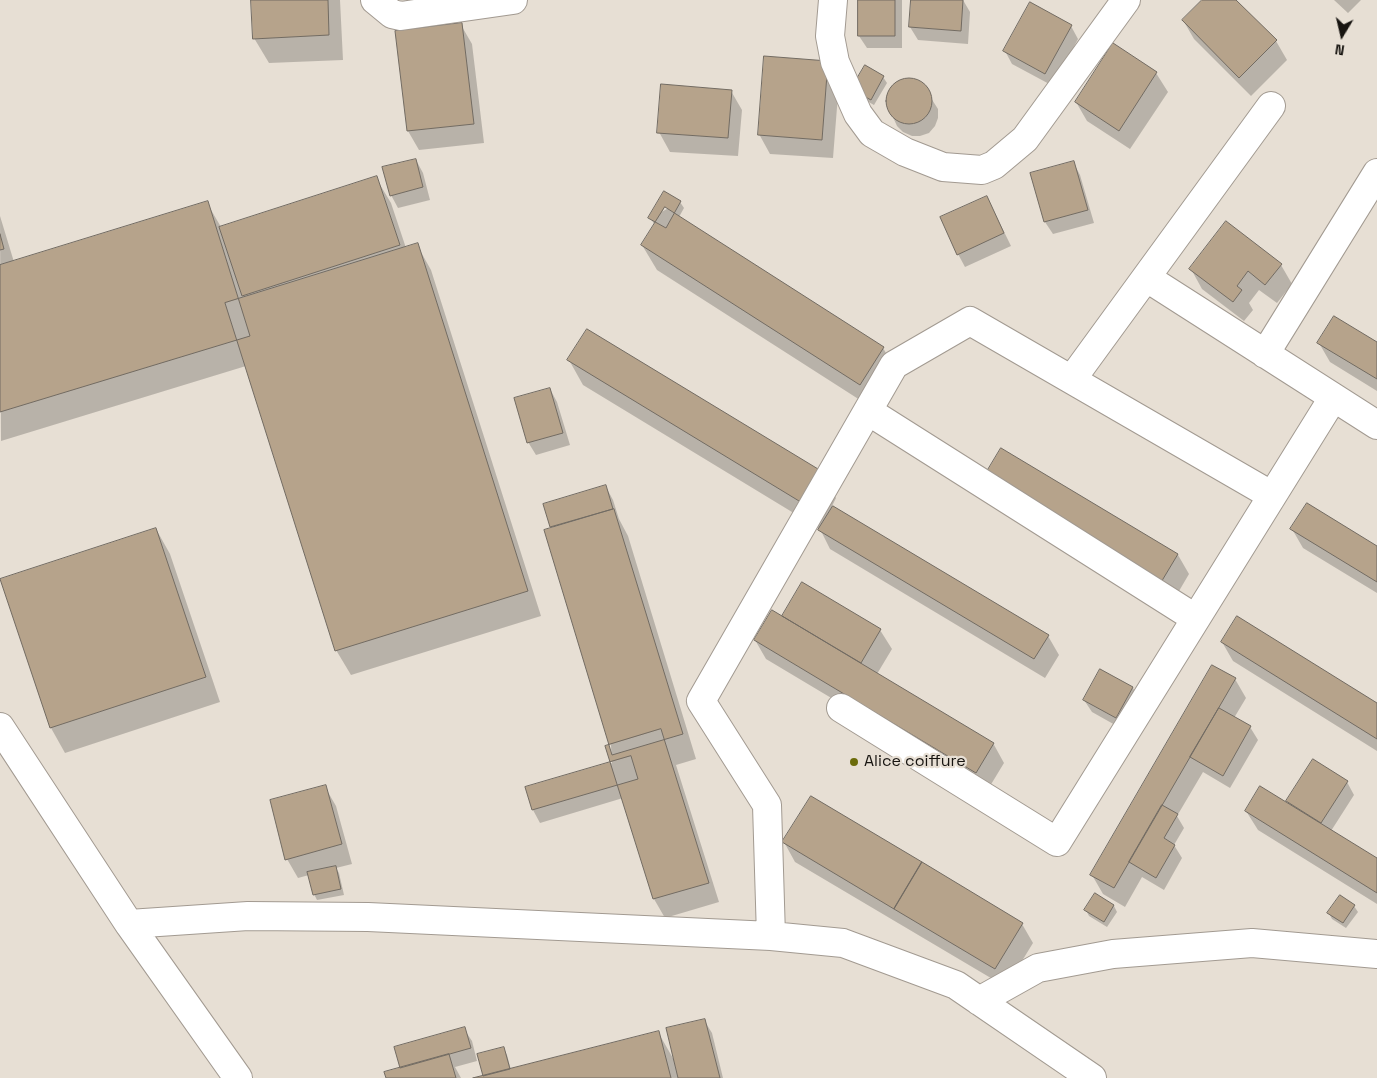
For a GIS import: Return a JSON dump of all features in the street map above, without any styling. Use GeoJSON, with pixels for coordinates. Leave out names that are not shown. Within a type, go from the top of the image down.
{"type":"FeatureCollection","features":[{"type":"Feature","properties":{"kind":"street"},"geometry":{"type":"LineString","coordinates":[[375,0],[392,14],[401,16],[513,0]]}},
{"type":"Feature","properties":{"kind":"street"},"geometry":{"type":"LineString","coordinates":[[833,0],[830,36],[835,62],[858,114],[872,133],[905,152],[943,167],[982,170],[994,165],[1026,139],[1126,0]]}},
{"type":"Feature","properties":{"kind":"street"},"geometry":{"type":"LineString","coordinates":[[1072,379],[1271,106]]}},
{"type":"Feature","properties":{"kind":"street"},"geometry":{"type":"LineString","coordinates":[[1265,354],[1377,172]]}},
{"type":"Feature","properties":{"kind":"street"},"geometry":{"type":"LineString","coordinates":[[1147,278],[1377,425]]}},
{"type":"Feature","properties":{"kind":"street"},"geometry":{"type":"LineString","coordinates":[[771,936],[767,805],[701,702],[894,365],[970,322],[1271,495]]}},
{"type":"Feature","properties":{"kind":"street"},"geometry":{"type":"LineString","coordinates":[[841,708],[1057,842],[1332,398]]}},
{"type":"Feature","properties":{"kind":"street"},"geometry":{"type":"LineString","coordinates":[[868,411],[1195,618]]}},
{"type":"Feature","properties":{"kind":"street"},"geometry":{"type":"LineString","coordinates":[[0,727],[129,924],[238,1078]]}},
{"type":"Feature","properties":{"kind":"street"},"geometry":{"type":"LineString","coordinates":[[129,924],[248,916],[368,917],[771,936],[843,943],[956,985],[1092,1078]]}},
{"type":"Feature","properties":{"kind":"street"},"geometry":{"type":"LineString","coordinates":[[979,1001],[1038,968],[1113,954],[1252,943],[1377,954]]}},
{"type":"Feature","properties":{"kind":"building"},"geometry":{"type":"Polygon","coordinates":[[[251,0],[328,0],[329,35],[253,39],[251,0]]]}},
{"type":"Feature","properties":{"kind":"building"},"geometry":{"type":"Polygon","coordinates":[[[858,0],[895,0],[895,36],[858,36],[858,0]]]}},
{"type":"Feature","properties":{"kind":"building"},"geometry":{"type":"Polygon","coordinates":[[[911,0],[963,0],[961,31],[909,27],[911,0]]]}},
{"type":"Feature","properties":{"kind":"building"},"geometry":{"type":"Polygon","coordinates":[[[1202,0],[1236,0],[1277,40],[1239,78],[1182,20],[1202,0]]]}},
{"type":"Feature","properties":{"kind":"building"},"geometry":{"type":"Polygon","coordinates":[[[1030,2],[1072,25],[1045,74],[1003,51],[1030,2]]]}},
{"type":"Feature","properties":{"kind":"building"},"geometry":{"type":"Polygon","coordinates":[[[462,23],[474,124],[407,131],[395,31],[462,23]]]}},
{"type":"Feature","properties":{"kind":"building"},"geometry":{"type":"Polygon","coordinates":[[[1113,43],[1157,72],[1119,131],[1075,102],[1113,43]]]}},
{"type":"Feature","properties":{"kind":"building"},"geometry":{"type":"Polygon","coordinates":[[[764,56],[828,61],[822,140],[758,135],[764,56]]]}},
{"type":"Feature","properties":{"kind":"building"},"geometry":{"type":"Polygon","coordinates":[[[865,65],[884,76],[871,100],[851,89],[865,65]]]}},
{"type":"Feature","properties":{"kind":"building"},"geometry":{"type":"Polygon","coordinates":[[[905,78],[913,78],[922,82],[928,88],[932,101],[928,114],[922,120],[913,124],[905,124],[896,120],[890,114],[886,105],[886,97],[890,88],[896,82],[905,78]]]}},
{"type":"Feature","properties":{"kind":"building"},"geometry":{"type":"Polygon","coordinates":[[[661,84],[732,90],[728,138],[657,133],[661,84]]]}},
{"type":"Feature","properties":{"kind":"building"},"geometry":{"type":"Polygon","coordinates":[[[416,159],[423,187],[390,196],[382,167],[416,159]]]}},
{"type":"Feature","properties":{"kind":"building"},"geometry":{"type":"Polygon","coordinates":[[[1074,161],[1088,210],[1044,222],[1030,173],[1074,161]]]}},
{"type":"Feature","properties":{"kind":"building"},"geometry":{"type":"Polygon","coordinates":[[[377,176],[400,245],[242,296],[219,227],[377,176]]]}},
{"type":"Feature","properties":{"kind":"building"},"geometry":{"type":"Polygon","coordinates":[[[664,191],[681,201],[666,228],[648,218],[664,191]]]}},
{"type":"Feature","properties":{"kind":"building"},"geometry":{"type":"Polygon","coordinates":[[[987,196],[1004,233],[957,255],[940,217],[987,196]]]}},
{"type":"Feature","properties":{"kind":"building"},"geometry":{"type":"Polygon","coordinates":[[[208,201],[250,336],[0,412],[0,265],[208,201]]]}},
{"type":"Feature","properties":{"kind":"building"},"geometry":{"type":"Polygon","coordinates":[[[665,207],[884,347],[860,385],[641,245],[665,207]]]}},
{"type":"Feature","properties":{"kind":"building"},"geometry":{"type":"Polygon","coordinates":[[[1226,221],[1282,264],[1265,285],[1248,271],[1237,286],[1242,290],[1233,302],[1189,269],[1226,221]]]}},
{"type":"Feature","properties":{"kind":"building"},"geometry":{"type":"Polygon","coordinates":[[[0,234],[4,249],[0,250],[0,234]]]}},
{"type":"Feature","properties":{"kind":"building"},"geometry":{"type":"Polygon","coordinates":[[[418,243],[528,591],[335,651],[225,303],[418,243]]]}},
{"type":"Feature","properties":{"kind":"building"},"geometry":{"type":"Polygon","coordinates":[[[1334,316],[1377,342],[1377,379],[1317,343],[1334,316]]]}},
{"type":"Feature","properties":{"kind":"building"},"geometry":{"type":"Polygon","coordinates":[[[587,329],[823,472],[804,504],[567,360],[587,329]]]}},
{"type":"Feature","properties":{"kind":"building"},"geometry":{"type":"Polygon","coordinates":[[[550,388],[563,433],[527,443],[514,398],[550,388]]]}},
{"type":"Feature","properties":{"kind":"building"},"geometry":{"type":"Polygon","coordinates":[[[1001,448],[1178,554],[1160,584],[983,478],[1001,448]]]}},
{"type":"Feature","properties":{"kind":"building"},"geometry":{"type":"Polygon","coordinates":[[[606,485],[613,509],[550,527],[543,504],[606,485]]]}},
{"type":"Feature","properties":{"kind":"building"},"geometry":{"type":"Polygon","coordinates":[[[1307,503],[1377,546],[1377,582],[1290,529],[1307,503]]]}},
{"type":"Feature","properties":{"kind":"building"},"geometry":{"type":"Polygon","coordinates":[[[833,506],[1049,635],[1034,659],[818,530],[833,506]]]}},
{"type":"Feature","properties":{"kind":"building"},"geometry":{"type":"Polygon","coordinates":[[[614,509],[683,734],[612,755],[544,530],[614,509]]]}},
{"type":"Feature","properties":{"kind":"building"},"geometry":{"type":"Polygon","coordinates":[[[156,528],[206,677],[50,728],[0,579],[156,528]]]}},
{"type":"Feature","properties":{"kind":"building"},"geometry":{"type":"Polygon","coordinates":[[[802,582],[881,629],[861,663],[782,616],[802,582]]]}},
{"type":"Feature","properties":{"kind":"building"},"geometry":{"type":"Polygon","coordinates":[[[772,610],[994,743],[976,773],[754,640],[772,610]]]}},
{"type":"Feature","properties":{"kind":"building"},"geometry":{"type":"Polygon","coordinates":[[[1237,616],[1377,703],[1377,739],[1221,642],[1237,616]]]}},
{"type":"Feature","properties":{"kind":"building"},"geometry":{"type":"Polygon","coordinates":[[[1212,665],[1236,678],[1114,888],[1090,875],[1212,665]]]}},
{"type":"Feature","properties":{"kind":"building"},"geometry":{"type":"Polygon","coordinates":[[[1100,669],[1133,687],[1116,718],[1083,700],[1100,669]]]}},
{"type":"Feature","properties":{"kind":"building"},"geometry":{"type":"Polygon","coordinates":[[[1219,708],[1251,726],[1223,776],[1190,757],[1219,708]]]}},
{"type":"Feature","properties":{"kind":"building"},"geometry":{"type":"Polygon","coordinates":[[[661,729],[709,883],[653,899],[605,746],[661,729]]]}},
{"type":"Feature","properties":{"kind":"building"},"geometry":{"type":"Polygon","coordinates":[[[631,756],[638,779],[532,810],[525,787],[631,756]]]}},
{"type":"Feature","properties":{"kind":"building"},"geometry":{"type":"Polygon","coordinates":[[[1313,759],[1348,781],[1321,823],[1286,801],[1313,759]]]}},
{"type":"Feature","properties":{"kind":"building"},"geometry":{"type":"Polygon","coordinates":[[[326,785],[342,844],[285,860],[270,800],[326,785]]]}},
{"type":"Feature","properties":{"kind":"building"},"geometry":{"type":"Polygon","coordinates":[[[1260,786],[1377,858],[1377,893],[1245,811],[1260,786]]]}},
{"type":"Feature","properties":{"kind":"building"},"geometry":{"type":"Polygon","coordinates":[[[811,796],[922,862],[894,909],[782,842],[811,796]]]}},
{"type":"Feature","properties":{"kind":"building"},"geometry":{"type":"Polygon","coordinates":[[[1162,805],[1178,814],[1164,838],[1175,845],[1156,878],[1129,862],[1162,805]]]}},
{"type":"Feature","properties":{"kind":"building"},"geometry":{"type":"Polygon","coordinates":[[[922,862],[1023,923],[995,969],[894,909],[922,862]]]}},
{"type":"Feature","properties":{"kind":"building"},"geometry":{"type":"Polygon","coordinates":[[[336,866],[341,889],[313,895],[307,872],[336,866]]]}},
{"type":"Feature","properties":{"kind":"building"},"geometry":{"type":"Polygon","coordinates":[[[1095,893],[1114,905],[1104,922],[1084,910],[1095,893]]]}},
{"type":"Feature","properties":{"kind":"building"},"geometry":{"type":"Polygon","coordinates":[[[1340,895],[1355,905],[1343,923],[1327,913],[1340,895]]]}},
{"type":"Feature","properties":{"kind":"building"},"geometry":{"type":"Polygon","coordinates":[[[705,1019],[720,1078],[678,1078],[666,1028],[705,1019]]]}},
{"type":"Feature","properties":{"kind":"building"},"geometry":{"type":"Polygon","coordinates":[[[465,1027],[471,1048],[400,1068],[394,1047],[465,1027]]]}},
{"type":"Feature","properties":{"kind":"building"},"geometry":{"type":"Polygon","coordinates":[[[659,1031],[671,1078],[473,1078],[659,1031]]]}},
{"type":"Feature","properties":{"kind":"building"},"geometry":{"type":"Polygon","coordinates":[[[504,1047],[510,1069],[483,1076],[477,1054],[504,1047]]]}},
{"type":"Feature","properties":{"kind":"building"},"geometry":{"type":"Polygon","coordinates":[[[449,1054],[456,1078],[386,1078],[384,1072],[449,1054]]]}},
{"type":"Feature","properties":{"kind":"place","name":"Alice coiffure"},"geometry":{"type":"Point","coordinates":[854,762]}}]}
